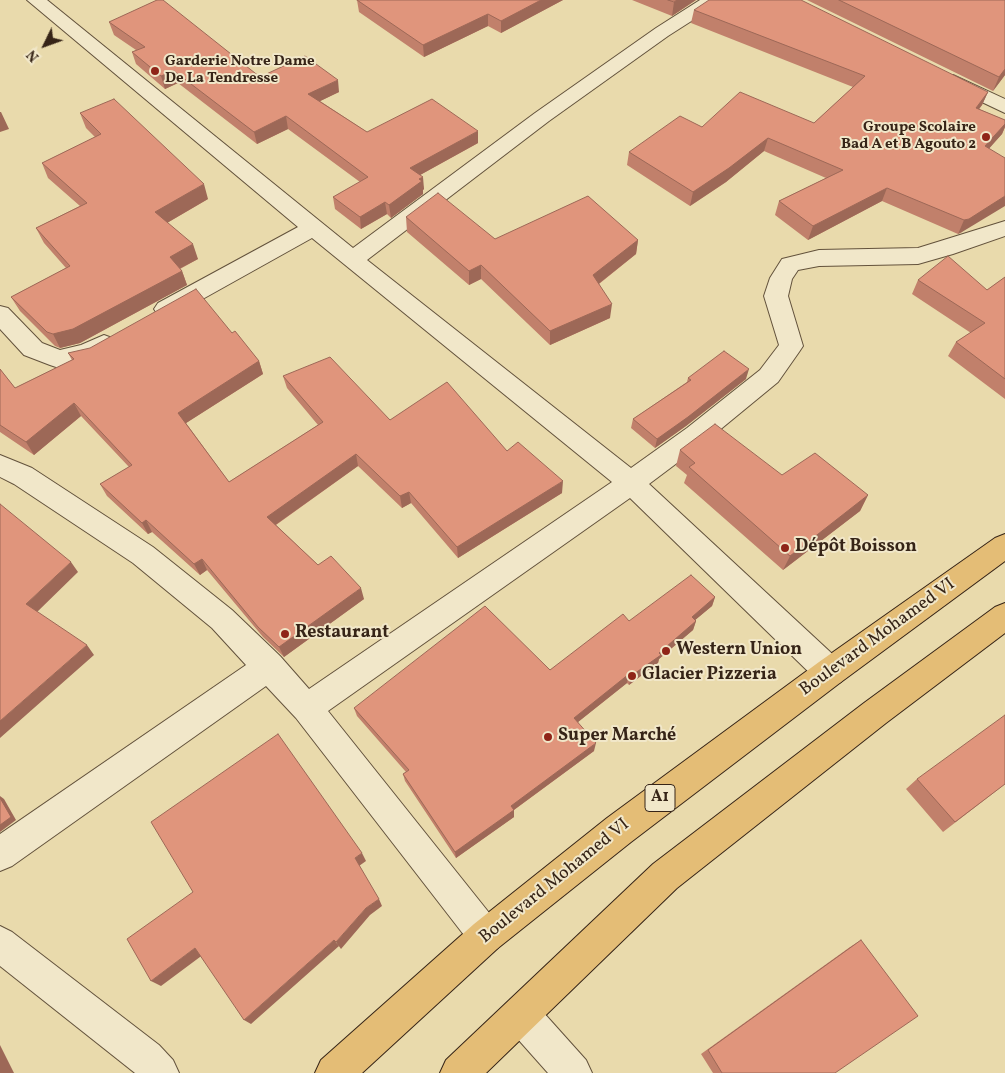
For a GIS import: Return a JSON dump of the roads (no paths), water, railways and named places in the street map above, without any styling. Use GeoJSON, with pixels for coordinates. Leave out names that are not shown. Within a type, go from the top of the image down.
{"type":"FeatureCollection","features":[{"type":"Feature","properties":{"kind":"main road","name":"Boulevard Mohamed VI"},"geometry":{"type":"LineString","coordinates":[[334,1073],[486,936],[626,824],[830,672],[1005,546]]}},
{"type":"Feature","properties":{"kind":"main road"},"geometry":{"type":"LineString","coordinates":[[459,1073],[665,876],[875,713],[1005,616]]}},
{"type":"Feature","properties":{"kind":"street"},"geometry":{"type":"LineString","coordinates":[[36,0],[313,228],[630,483],[830,672]]}},
{"type":"Feature","properties":{"kind":"street"},"geometry":{"type":"LineString","coordinates":[[353,260],[542,117],[662,32],[712,0]]}},
{"type":"Feature","properties":{"kind":"street"},"geometry":{"type":"LineString","coordinates":[[939,74],[1005,107]]}},
{"type":"Feature","properties":{"kind":"street"},"geometry":{"type":"LineString","coordinates":[[148,319],[313,228]]}},
{"type":"Feature","properties":{"kind":"street"},"geometry":{"type":"LineString","coordinates":[[307,708],[630,483],[696,435],[769,376],[790,346],[776,296],[781,278],[790,264],[819,258],[918,256],[945,250],[1005,228]]}},
{"type":"Feature","properties":{"kind":"street"},"geometry":{"type":"LineString","coordinates":[[0,314],[33,350],[59,359],[87,353],[122,334]]}},
{"type":"Feature","properties":{"kind":"street"},"geometry":{"type":"LineString","coordinates":[[0,465],[23,476],[143,556],[222,619],[269,666],[307,708],[486,936]]}},
{"type":"Feature","properties":{"kind":"street"},"geometry":{"type":"LineString","coordinates":[[0,854],[269,666]]}},
{"type":"Feature","properties":{"kind":"street"},"geometry":{"type":"LineString","coordinates":[[0,944],[146,1058],[160,1073]]}},
{"type":"Feature","properties":{"kind":"street"},"geometry":{"type":"LineString","coordinates":[[521,1015],[573,1073]]}},
{"type":"Feature","properties":{"kind":"place","name":"Garderie Notre Dame De La Tendresse"},"geometry":{"type":"Point","coordinates":[155,71]}},
{"type":"Feature","properties":{"kind":"place","name":"Groupe Scolaire Bad A et B Agouto 2"},"geometry":{"type":"Point","coordinates":[986,137]}},
{"type":"Feature","properties":{"kind":"place","name":"Dépôt Boisson"},"geometry":{"type":"Point","coordinates":[785,548]}},
{"type":"Feature","properties":{"kind":"place","name":"Restaurant"},"geometry":{"type":"Point","coordinates":[285,634]}},
{"type":"Feature","properties":{"kind":"place","name":"Western Union"},"geometry":{"type":"Point","coordinates":[666,651]}},
{"type":"Feature","properties":{"kind":"place","name":"Glacier Pizzeria"},"geometry":{"type":"Point","coordinates":[632,676]}},
{"type":"Feature","properties":{"kind":"place","name":"Super Marché"},"geometry":{"type":"Point","coordinates":[548,737]}}]}
